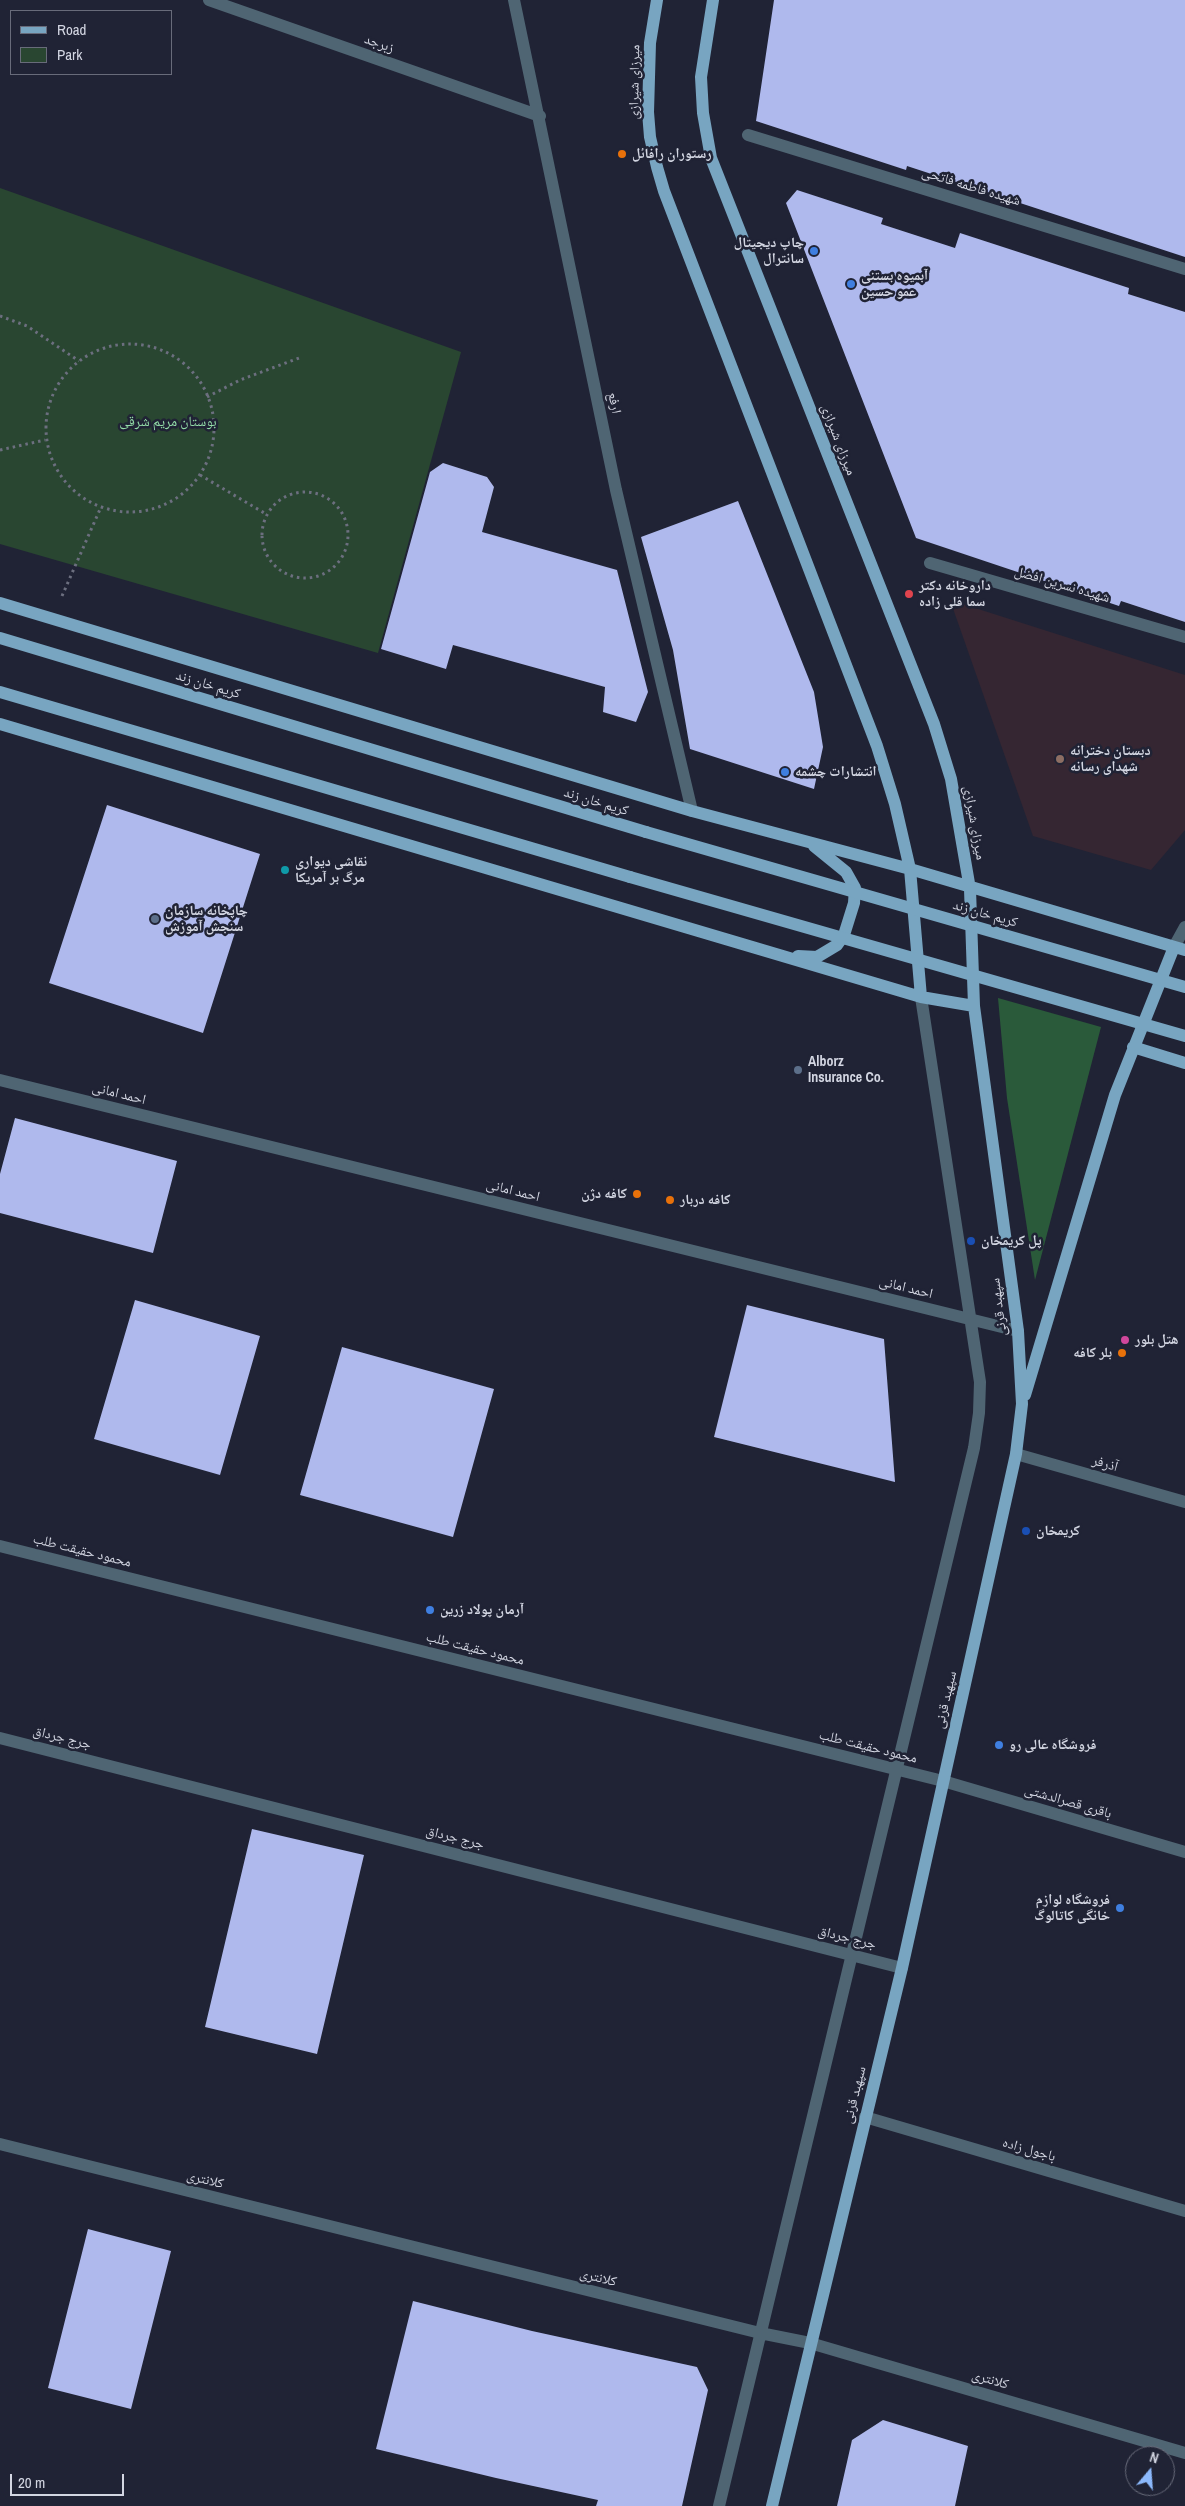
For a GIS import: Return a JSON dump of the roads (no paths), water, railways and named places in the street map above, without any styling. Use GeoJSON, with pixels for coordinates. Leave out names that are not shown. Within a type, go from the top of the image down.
{"type":"FeatureCollection","features":[{"type":"Feature","properties":{"kind":"main road","name":"میرزای شیرازی"},"geometry":{"type":"LineString","coordinates":[[657,0],[650,43],[648,112],[650,137],[664,191],[877,746],[895,804],[910,869],[921,997]]}},
{"type":"Feature","properties":{"kind":"main road","name":"میرزای شیرازی"},"geometry":{"type":"LineString","coordinates":[[713,0],[701,77],[703,113],[711,158],[934,724],[951,779],[970,888]]}},
{"type":"Feature","properties":{"kind":"main road","name":"کریم خان زند"},"geometry":{"type":"LineString","coordinates":[[0,602],[692,811],[910,869],[1179,948]]}},
{"type":"Feature","properties":{"kind":"main road","name":"کریم خان زند"},"geometry":{"type":"LineString","coordinates":[[0,638],[646,832],[1185,987]]}},
{"type":"Feature","properties":{"kind":"main road"},"geometry":{"type":"LineString","coordinates":[[0,692],[630,877],[1185,1036]]}},
{"type":"Feature","properties":{"kind":"main road"},"geometry":{"type":"LineString","coordinates":[[0,724],[921,997],[974,1006]]}},
{"type":"Feature","properties":{"kind":"main road"},"geometry":{"type":"LineString","coordinates":[[778,955],[817,957],[826,953],[840,940],[850,920],[855,888],[850,878],[811,843]]}},
{"type":"Feature","properties":{"kind":"main road","name":"سپهبد قرنی"},"geometry":{"type":"LineString","coordinates":[[772,2506],[902,1968],[1016,1454],[1022,1404],[1018,1331],[974,1006],[970,888]]}},
{"type":"Feature","properties":{"kind":"main road"},"geometry":{"type":"LineString","coordinates":[[1022,1404],[1115,1094],[1133,1048],[1179,948]]}},
{"type":"Feature","properties":{"kind":"main road"},"geometry":{"type":"LineString","coordinates":[[1133,1048],[1185,1063]]}},
{"type":"Feature","properties":{"kind":"street","name":"زبرجد"},"geometry":{"type":"LineString","coordinates":[[209,0],[540,116]]}},
{"type":"Feature","properties":{"kind":"street","name":"ارفع"},"geometry":{"type":"LineString","coordinates":[[514,0],[540,116],[616,490],[692,811]]}},
{"type":"Feature","properties":{"kind":"street","name":"شهیده فاطمه فاتحی"},"geometry":{"type":"LineString","coordinates":[[748,135],[1185,269]]}},
{"type":"Feature","properties":{"kind":"street","name":"شهیده نسرین افضل"},"geometry":{"type":"LineString","coordinates":[[930,563],[1185,637]]}},
{"type":"Feature","properties":{"kind":"street"},"geometry":{"type":"LineString","coordinates":[[1179,948],[1185,927]]}},
{"type":"Feature","properties":{"kind":"street"},"geometry":{"type":"LineString","coordinates":[[719,2506],[974,1448],[979,1413],[980,1382],[968,1319],[921,997]]}},
{"type":"Feature","properties":{"kind":"street","name":"احمد امانی"},"geometry":{"type":"LineString","coordinates":[[0,1080],[1018,1331]]}},
{"type":"Feature","properties":{"kind":"street","name":"آذرفر"},"geometry":{"type":"LineString","coordinates":[[1016,1454],[1185,1502]]}},
{"type":"Feature","properties":{"kind":"street","name":"محمود حقیقت طلب"},"geometry":{"type":"LineString","coordinates":[[0,1546],[943,1780]]}},
{"type":"Feature","properties":{"kind":"street","name":"جرج جرداق"},"geometry":{"type":"LineString","coordinates":[[0,1738],[902,1968]]}},
{"type":"Feature","properties":{"kind":"street","name":"باقری قصرالدشتی"},"geometry":{"type":"LineString","coordinates":[[943,1780],[1185,1852]]}},
{"type":"Feature","properties":{"kind":"street","name":"باجول زاده"},"geometry":{"type":"LineString","coordinates":[[865,2118],[1185,2211]]}},
{"type":"Feature","properties":{"kind":"street","name":"کلانتری"},"geometry":{"type":"LineString","coordinates":[[0,2144],[760,2333],[810,2343],[1185,2453]]}},
{"type":"Feature","properties":{"kind":"place","name":"رستوران رافائل"},"geometry":{"type":"Point","coordinates":[622,154]}},
{"type":"Feature","properties":{"kind":"place","name":"چاپ دیجیتال سانترال"},"geometry":{"type":"Point","coordinates":[814,251]}},
{"type":"Feature","properties":{"kind":"place","name":"آبمیوه بستنی عمو حسین"},"geometry":{"type":"Point","coordinates":[851,284]}},
{"type":"Feature","properties":{"kind":"place","name":"داروخانه دکتر سما قلی زاده"},"geometry":{"type":"Point","coordinates":[909,594]}},
{"type":"Feature","properties":{"kind":"place","name":"دبستان دخترانه شهدای رسانه"},"geometry":{"type":"Point","coordinates":[1060,759]}},
{"type":"Feature","properties":{"kind":"place","name":"انتشارات چشمه"},"geometry":{"type":"Point","coordinates":[785,772]}},
{"type":"Feature","properties":{"kind":"place","name":"نقاشی دیواری مرگ بر آمریکا"},"geometry":{"type":"Point","coordinates":[285,870]}},
{"type":"Feature","properties":{"kind":"place","name":"چاپخانه سازمان سنجش آموزش"},"geometry":{"type":"Point","coordinates":[155,919]}},
{"type":"Feature","properties":{"kind":"place","name":"Alborz Insurance Co."},"geometry":{"type":"Point","coordinates":[798,1070]}},
{"type":"Feature","properties":{"kind":"place","name":"کافه دژن"},"geometry":{"type":"Point","coordinates":[637,1194]}},
{"type":"Feature","properties":{"kind":"place","name":"کافه دربار"},"geometry":{"type":"Point","coordinates":[670,1200]}},
{"type":"Feature","properties":{"kind":"place","name":"پل کریمخان"},"geometry":{"type":"Point","coordinates":[971,1241]}},
{"type":"Feature","properties":{"kind":"place","name":"هتل بلور"},"geometry":{"type":"Point","coordinates":[1125,1340]}},
{"type":"Feature","properties":{"kind":"place","name":"بلر کافه"},"geometry":{"type":"Point","coordinates":[1122,1353]}},
{"type":"Feature","properties":{"kind":"place","name":"کریمخان"},"geometry":{"type":"Point","coordinates":[1026,1531]}},
{"type":"Feature","properties":{"kind":"place","name":"آرمان پولاد زرین"},"geometry":{"type":"Point","coordinates":[430,1610]}},
{"type":"Feature","properties":{"kind":"place","name":"فروشگاه عالی رو"},"geometry":{"type":"Point","coordinates":[999,1745]}},
{"type":"Feature","properties":{"kind":"place","name":"فروشگاه لوازم خانگی کاتالوگ"},"geometry":{"type":"Point","coordinates":[1120,1908]}},
{"type":"Feature","properties":{"kind":"park label","name":"بوستان مریم شرقی"},"geometry":{"type":"Point","coordinates":[168,422]}}]}
